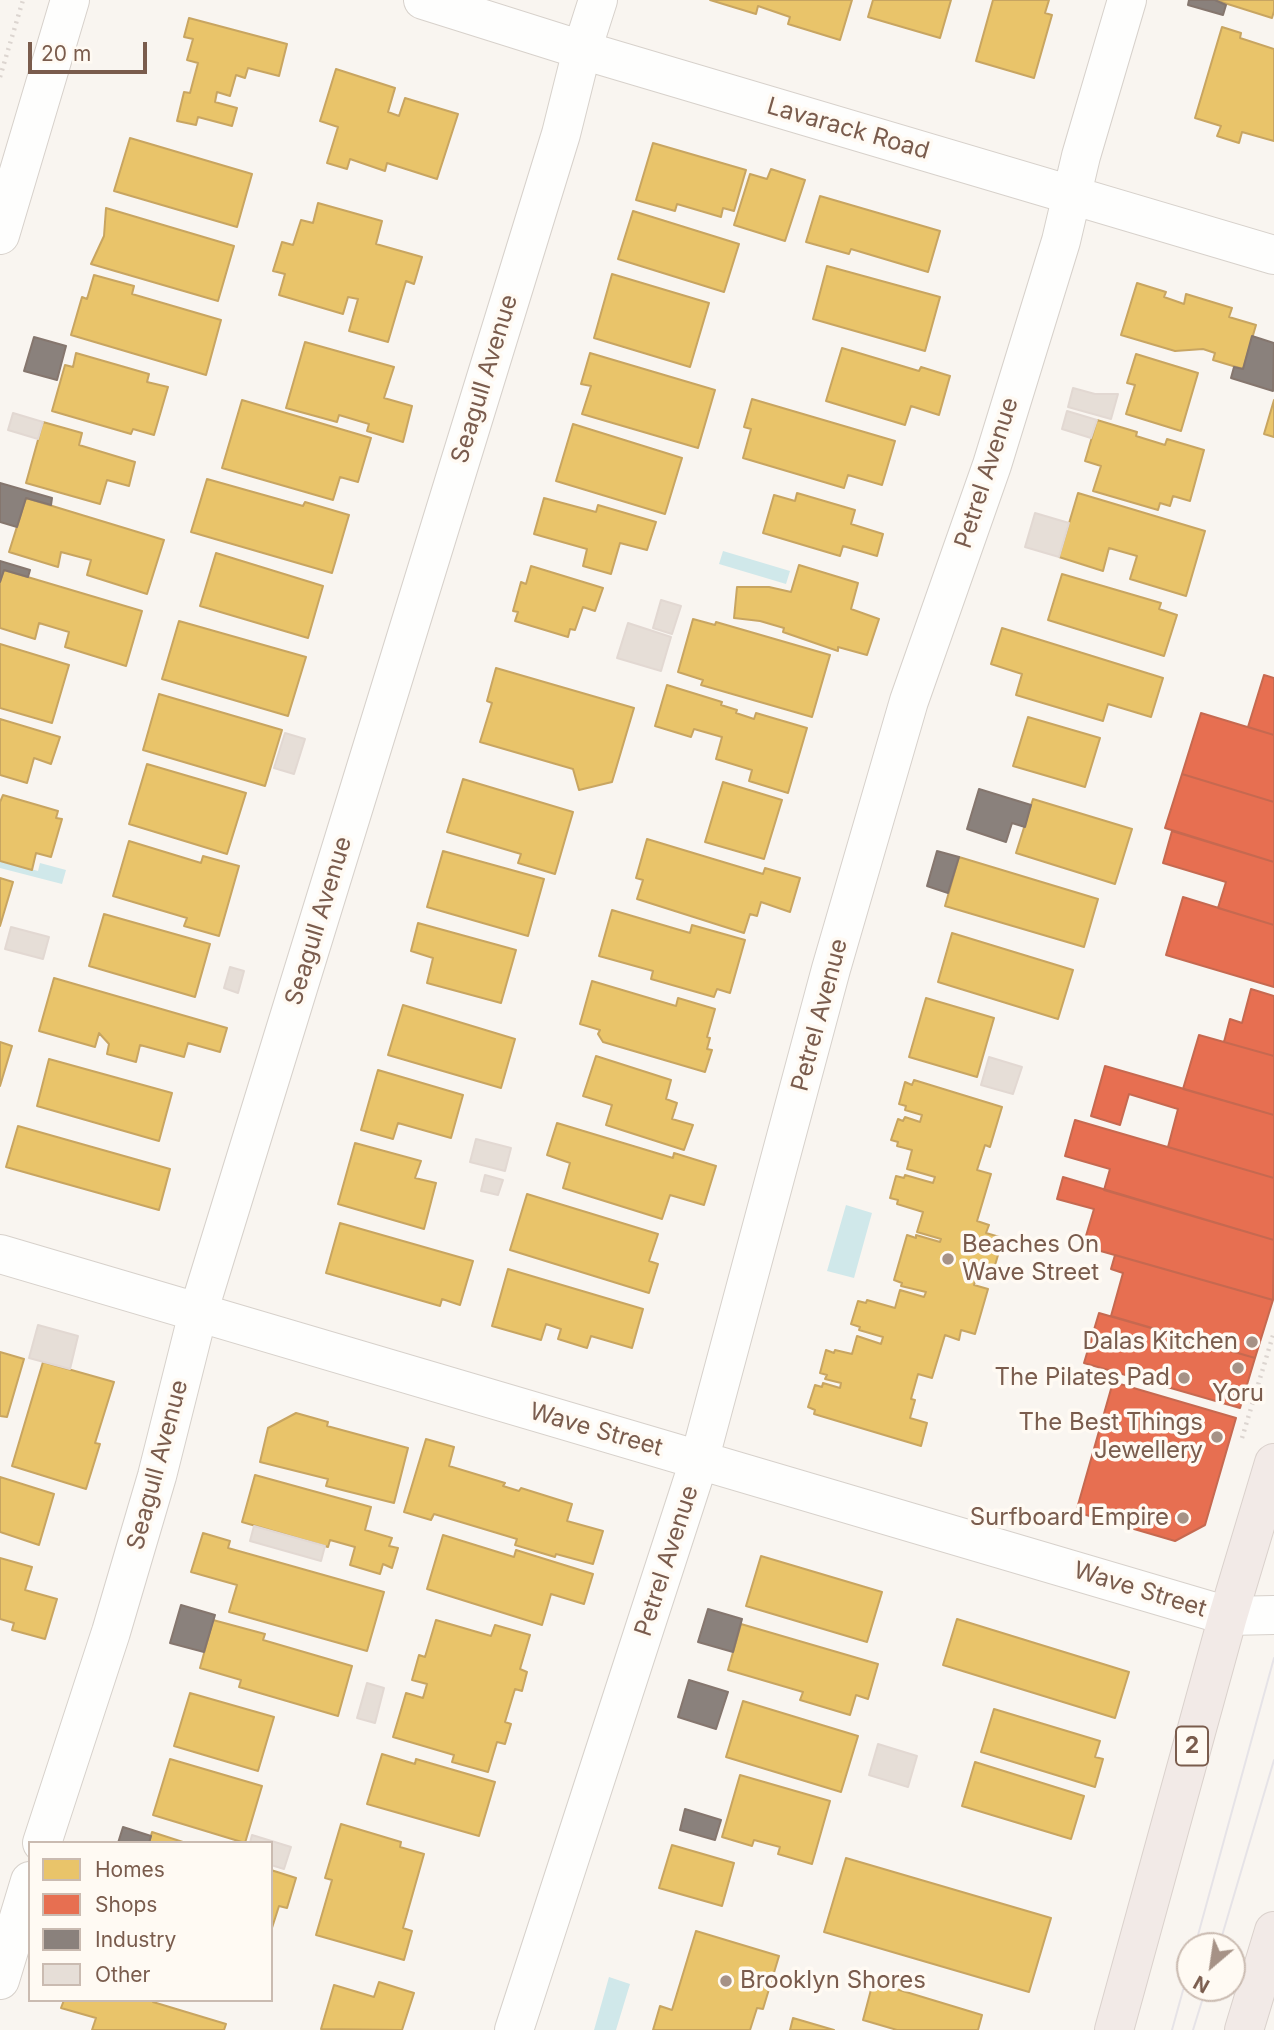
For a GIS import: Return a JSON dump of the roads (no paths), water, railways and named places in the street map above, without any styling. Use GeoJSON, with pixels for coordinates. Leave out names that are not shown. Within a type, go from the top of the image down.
{"type":"FeatureCollection","features":[{"type":"Feature","properties":{"kind":"highway","name":"2"},"geometry":{"type":"LineString","coordinates":[[1114,2030],[1228,1616],[1274,1462]]}},
{"type":"Feature","properties":{"kind":"highway"},"geometry":{"type":"LineString","coordinates":[[1244,2030],[1274,1931]]}},
{"type":"Feature","properties":{"kind":"street"},"geometry":{"type":"LineString","coordinates":[[0,235],[70,0]]}},
{"type":"Feature","properties":{"kind":"street","name":"Lavarack Road"},"geometry":{"type":"LineString","coordinates":[[423,0],[582,50],[1274,255]]}},
{"type":"Feature","properties":{"kind":"street","name":"Seagull Avenue"},"geometry":{"type":"LineString","coordinates":[[43,1841],[119,1606],[157,1476],[198,1313],[557,147],[598,0]]}},
{"type":"Feature","properties":{"kind":"street","name":"Petrel Avenue"},"geometry":{"type":"LineString","coordinates":[[514,2030],[699,1461],[831,968],[909,701],[992,465],[1061,241],[1071,195],[1127,0]]}},
{"type":"Feature","properties":{"kind":"street","name":"Wave Street"},"geometry":{"type":"LineString","coordinates":[[0,1254],[1228,1616],[1274,1615]]}},
{"type":"Feature","properties":{"kind":"street"},"geometry":{"type":"LineString","coordinates":[[0,1980],[28,1888]]}},
{"type":"Feature","properties":{"kind":"water"},"geometry":{"type":"Polygon","coordinates":[[[723,551],[790,571],[786,584],[719,564],[723,551]]]}},
{"type":"Feature","properties":{"kind":"water"},"geometry":{"type":"Polygon","coordinates":[[[0,861],[38,871],[40,863],[66,870],[62,884],[0,868],[0,861]]]}},
{"type":"Feature","properties":{"kind":"water"},"geometry":{"type":"Polygon","coordinates":[[[846,1205],[872,1213],[854,1278],[827,1271],[846,1205]]]}},
{"type":"Feature","properties":{"kind":"water"},"geometry":{"type":"Polygon","coordinates":[[[609,1977],[630,1984],[616,2030],[594,2030],[609,1977]]]}},
{"type":"Feature","properties":{"kind":"tram line"},"geometry":{"type":"LineString","coordinates":[[1199,1932],[1274,1658]]}},
{"type":"Feature","properties":{"kind":"tram line"},"geometry":{"type":"LineString","coordinates":[[1223,1932],[1274,1760]]}},
{"type":"Feature","properties":{"kind":"tram line"},"geometry":{"type":"LineString","coordinates":[[1172,2030],[1180,2002]]}},
{"type":"Feature","properties":{"kind":"tram line"},"geometry":{"type":"LineString","coordinates":[[1193,2030],[1202,2002]]}},
{"type":"Feature","properties":{"kind":"place","name":"Beaches On Wave Street"},"geometry":{"type":"Point","coordinates":[948,1259]}},
{"type":"Feature","properties":{"kind":"place","name":"Dalas Kitchen"},"geometry":{"type":"Point","coordinates":[1252,1342]}},
{"type":"Feature","properties":{"kind":"place","name":"Yoru"},"geometry":{"type":"Point","coordinates":[1238,1368]}},
{"type":"Feature","properties":{"kind":"place","name":"The Pilates Pad"},"geometry":{"type":"Point","coordinates":[1184,1378]}},
{"type":"Feature","properties":{"kind":"place","name":"The Best Things Jewellery"},"geometry":{"type":"Point","coordinates":[1217,1437]}},
{"type":"Feature","properties":{"kind":"place","name":"Surfboard Empire"},"geometry":{"type":"Point","coordinates":[1183,1518]}},
{"type":"Feature","properties":{"kind":"place","name":"Brooklyn Shores"},"geometry":{"type":"Point","coordinates":[726,1981]}}]}
